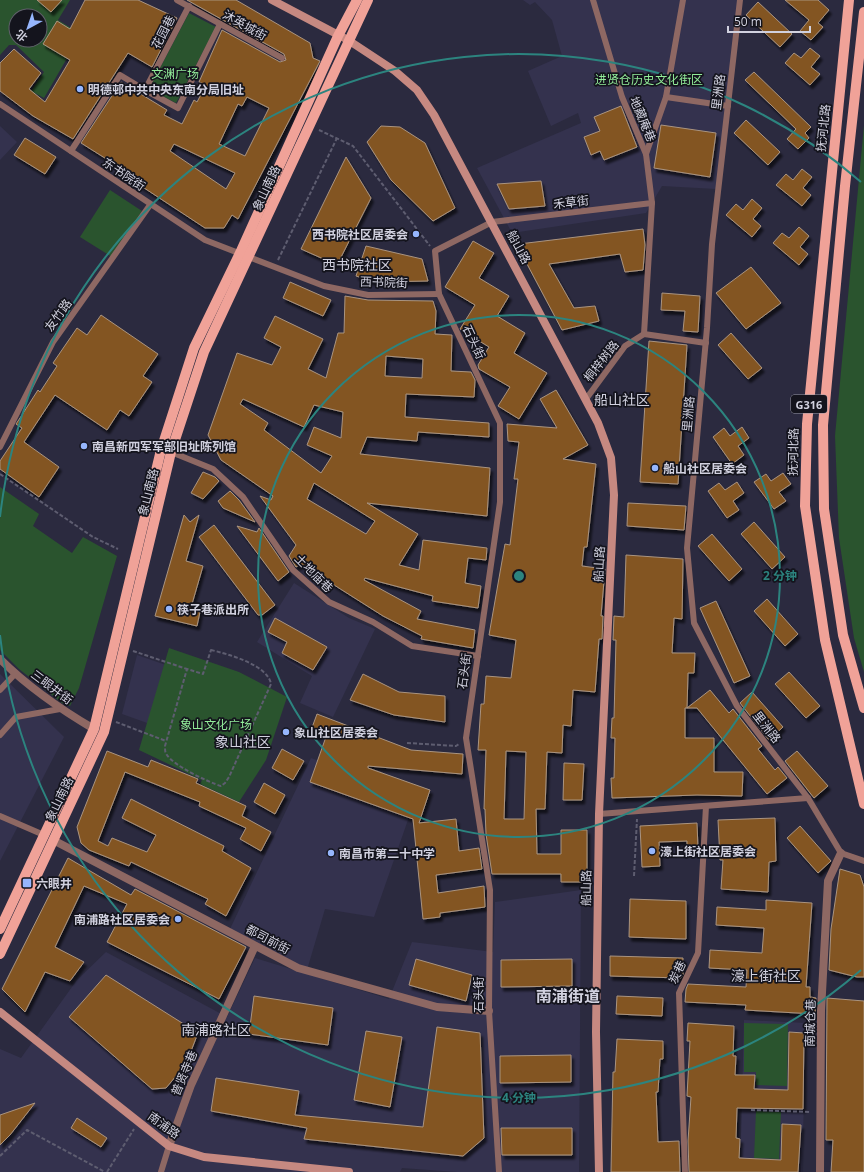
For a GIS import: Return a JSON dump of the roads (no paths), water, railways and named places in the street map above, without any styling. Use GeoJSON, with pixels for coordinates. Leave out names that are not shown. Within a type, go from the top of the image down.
{"type":"FeatureCollection","features":[{"type":"Feature","properties":{"kind":"main road","name":"象山南路"},"geometry":{"type":"LineString","coordinates":[[0,954],[104,732],[171,452],[204,352],[244,254],[338,36],[357,0]]}},
{"type":"Feature","properties":{"kind":"main road","name":"象山南路"},"geometry":{"type":"LineString","coordinates":[[0,929],[94,729],[161,450],[194,348],[244,254],[309,125],[368,0]]}},
{"type":"Feature","properties":{"kind":"main road","name":"抚河北路"},"geometry":{"type":"LineString","coordinates":[[849,0],[807,424],[805,506],[825,640],[864,804]]}},
{"type":"Feature","properties":{"kind":"main road","name":"G316"},"geometry":{"type":"LineString","coordinates":[[864,12],[845,186],[823,425],[825,517],[842,635],[864,708]]}},
{"type":"Feature","properties":{"kind":"street","name":"船山路"},"geometry":{"type":"LineString","coordinates":[[272,0],[348,40],[395,70],[417,90],[434,115],[586,399],[598,423],[611,458],[614,495],[599,814],[596,1032],[598,1172]]}},
{"type":"Feature","properties":{"kind":"street","name":"三眼井街"},"geometry":{"type":"LineString","coordinates":[[0,659],[15,674],[60,709],[94,729]]}},
{"type":"Feature","properties":{"kind":"street","name":"都司前街"},"geometry":{"type":"LineString","coordinates":[[53,840],[298,968],[438,1007],[489,1011]]}},
{"type":"Feature","properties":{"kind":"street","name":"南城仓巷"},"geometry":{"type":"LineString","coordinates":[[820,1172],[821,1011],[828,881],[841,853]]}},
{"type":"Feature","properties":{"kind":"street","name":"普贤寺巷"},"geometry":{"type":"LineString","coordinates":[[169,1146],[191,1085],[255,946]]}},
{"type":"Feature","properties":{"kind":"street","name":"南浦路"},"geometry":{"type":"LineString","coordinates":[[0,1012],[169,1146],[204,1157],[349,1172]]}},
{"type":"Feature","properties":{"kind":"lane","name":"沐英城街"},"geometry":{"type":"LineString","coordinates":[[177,0],[282,58]]}},
{"type":"Feature","properties":{"kind":"lane","name":"地藏庵巷"},"geometry":{"type":"LineString","coordinates":[[593,0],[622,97],[646,154]]}},
{"type":"Feature","properties":{"kind":"lane"},"geometry":{"type":"LineString","coordinates":[[683,0],[666,97],[646,154],[652,203],[644,334],[706,343]]}},
{"type":"Feature","properties":{"kind":"lane","name":"里洲路"},"geometry":{"type":"LineString","coordinates":[[740,0],[712,244],[706,343],[687,548],[694,623],[737,706],[808,798],[841,853]]}},
{"type":"Feature","properties":{"kind":"lane","name":"花园巷"},"geometry":{"type":"LineString","coordinates":[[145,90],[189,6]]}},
{"type":"Feature","properties":{"kind":"lane"},"geometry":{"type":"LineString","coordinates":[[71,151],[120,75],[178,108],[220,24]]}},
{"type":"Feature","properties":{"kind":"lane"},"geometry":{"type":"LineString","coordinates":[[666,97],[728,106]]}},
{"type":"Feature","properties":{"kind":"lane","name":"东书院街"},"geometry":{"type":"LineString","coordinates":[[0,104],[150,205],[205,240],[244,254]]}},
{"type":"Feature","properties":{"kind":"lane","name":"禾草街"},"geometry":{"type":"LineString","coordinates":[[492,222],[652,203]]}},
{"type":"Feature","properties":{"kind":"lane","name":"友竹路"},"geometry":{"type":"LineString","coordinates":[[0,447],[53,342],[150,205]]}},
{"type":"Feature","properties":{"kind":"lane","name":"石头街"},"geometry":{"type":"LineString","coordinates":[[492,222],[435,251],[439,294],[500,423],[500,502],[466,738],[490,890],[489,1011],[499,1172]]}},
{"type":"Feature","properties":{"kind":"lane","name":"西书院街"},"geometry":{"type":"LineString","coordinates":[[244,254],[324,286],[368,295],[439,294]]}},
{"type":"Feature","properties":{"kind":"lane","name":"桐梓树路"},"geometry":{"type":"LineString","coordinates":[[586,399],[625,346],[644,334]]}},
{"type":"Feature","properties":{"kind":"lane","name":"土地庙巷"},"geometry":{"type":"LineString","coordinates":[[171,452],[213,469],[243,497],[293,570],[328,602],[373,622],[412,646],[478,656]]}},
{"type":"Feature","properties":{"kind":"lane"},"geometry":{"type":"LineString","coordinates":[[0,690],[15,674]]}},
{"type":"Feature","properties":{"kind":"lane"},"geometry":{"type":"LineString","coordinates":[[0,735],[16,717],[60,709]]}},
{"type":"Feature","properties":{"kind":"lane"},"geometry":{"type":"LineString","coordinates":[[599,814],[808,798]]}},
{"type":"Feature","properties":{"kind":"lane","name":"炭巷"},"geometry":{"type":"LineString","coordinates":[[685,1172],[679,993],[698,953],[706,806]]}},
{"type":"Feature","properties":{"kind":"lane"},"geometry":{"type":"LineString","coordinates":[[0,816],[44,835]]}},
{"type":"Feature","properties":{"kind":"lane"},"geometry":{"type":"LineString","coordinates":[[841,853],[864,861]]}},
{"type":"Feature","properties":{"kind":"lane"},"geometry":{"type":"LineString","coordinates":[[160,1172],[169,1146]]}},
{"type":"Feature","properties":{"kind":"place","name":"明德邨中共中央东南分局旧址"},"geometry":{"type":"Point","coordinates":[80,89]}},
{"type":"Feature","properties":{"kind":"place","name":"西书院社区居委会"},"geometry":{"type":"Point","coordinates":[416,234]}},
{"type":"Feature","properties":{"kind":"place","name":"南昌新四军军部旧址陈列馆"},"geometry":{"type":"Point","coordinates":[84,446]}},
{"type":"Feature","properties":{"kind":"place","name":"船山社区居委会"},"geometry":{"type":"Point","coordinates":[655,468]}},
{"type":"Feature","properties":{"kind":"place","name":"筷子巷派出所"},"geometry":{"type":"Point","coordinates":[169,609]}},
{"type":"Feature","properties":{"kind":"place","name":"象山社区居委会"},"geometry":{"type":"Point","coordinates":[286,732]}},
{"type":"Feature","properties":{"kind":"place","name":"濠上街社区居委会"},"geometry":{"type":"Point","coordinates":[652,851]}},
{"type":"Feature","properties":{"kind":"place","name":"南昌市第二十中学"},"geometry":{"type":"Point","coordinates":[331,853]}},
{"type":"Feature","properties":{"kind":"place","name":"六眼井"},"geometry":{"type":"Point","coordinates":[27,883]}},
{"type":"Feature","properties":{"kind":"place","name":"南浦路社区居委会"},"geometry":{"type":"Point","coordinates":[178,919]}},
{"type":"Feature","properties":{"kind":"district","name":"西书院社区"},"geometry":{"type":"Point","coordinates":[357,264]}},
{"type":"Feature","properties":{"kind":"district","name":"船山社区"},"geometry":{"type":"Point","coordinates":[622,399]}},
{"type":"Feature","properties":{"kind":"district","name":"象山社区"},"geometry":{"type":"Point","coordinates":[243,741]}},
{"type":"Feature","properties":{"kind":"district","name":"濠上街社区"},"geometry":{"type":"Point","coordinates":[766,975]}},
{"type":"Feature","properties":{"kind":"district","name":"南浦街道"},"geometry":{"type":"Point","coordinates":[568,996]}},
{"type":"Feature","properties":{"kind":"district","name":"南浦路社区"},"geometry":{"type":"Point","coordinates":[216,1029]}},
{"type":"Feature","properties":{"kind":"park label","name":"文渊广场"},"geometry":{"type":"Point","coordinates":[175,73]}},
{"type":"Feature","properties":{"kind":"park label","name":"进贤仓历史文化街区"},"geometry":{"type":"Point","coordinates":[649,79]}},
{"type":"Feature","properties":{"kind":"park label","name":"象山文化广场"},"geometry":{"type":"Point","coordinates":[216,724]}}]}
